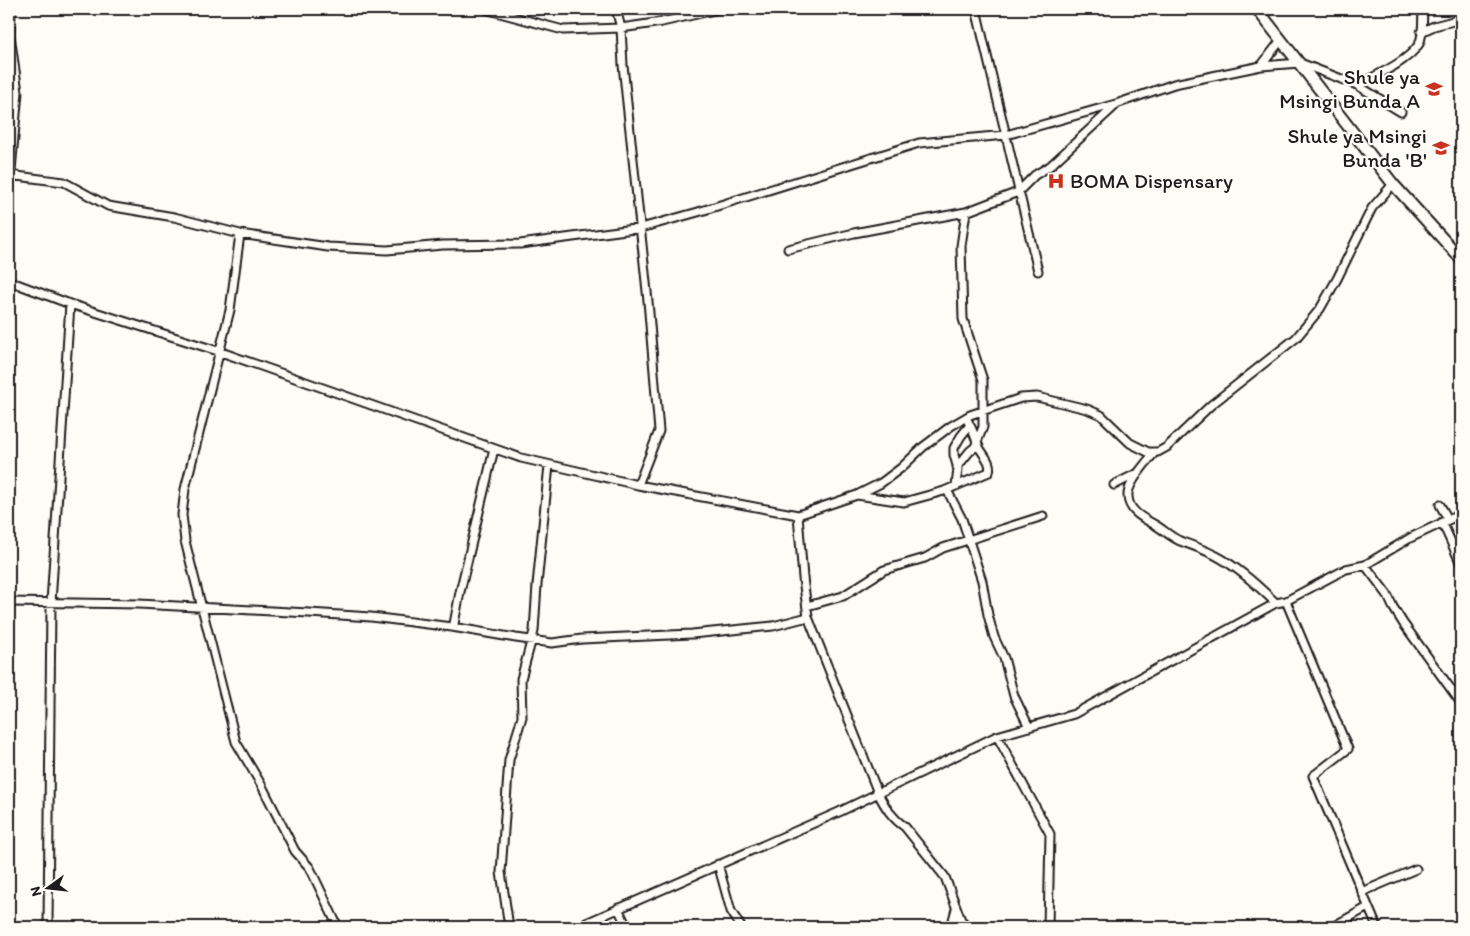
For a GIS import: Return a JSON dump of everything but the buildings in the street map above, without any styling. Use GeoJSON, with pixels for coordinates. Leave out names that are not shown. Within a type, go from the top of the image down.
{"type":"FeatureCollection","features":[{"type":"Feature","properties":{"kind":"main road"},"geometry":{"type":"LineString","coordinates":[[1257,9],[1393,184],[1461,259]]}},
{"type":"Feature","properties":{"kind":"street"},"geometry":{"type":"LineString","coordinates":[[9,193],[18,92],[10,36],[11,9]]}},
{"type":"Feature","properties":{"kind":"street"},"geometry":{"type":"LineString","coordinates":[[485,9],[563,30],[621,28],[719,9]]}},
{"type":"Feature","properties":{"kind":"street"},"geometry":{"type":"LineString","coordinates":[[616,9],[621,28],[659,431],[638,485]]}},
{"type":"Feature","properties":{"kind":"street"},"geometry":{"type":"LineString","coordinates":[[678,9],[680,18]]}},
{"type":"Feature","properties":{"kind":"street"},"geometry":{"type":"LineString","coordinates":[[976,9],[1038,271]]}},
{"type":"Feature","properties":{"kind":"street"},"geometry":{"type":"LineString","coordinates":[[1357,85],[1381,73],[1413,52],[1420,42],[1423,9]]}},
{"type":"Feature","properties":{"kind":"street"},"geometry":{"type":"LineString","coordinates":[[1421,32],[1461,18]]}},
{"type":"Feature","properties":{"kind":"street"},"geometry":{"type":"LineString","coordinates":[[1260,66],[1281,40]]}},
{"type":"Feature","properties":{"kind":"street"},"geometry":{"type":"LineString","coordinates":[[10,175],[64,182],[108,206],[174,217],[240,234],[328,247],[387,250],[443,245],[520,244],[641,228],[919,143],[1006,135],[1116,104],[1174,84],[1260,66],[1300,63],[1357,85],[1401,112]]}},
{"type":"Feature","properties":{"kind":"street"},"geometry":{"type":"LineString","coordinates":[[788,249],[854,233],[966,212],[1018,192],[1036,174],[1050,166],[1116,104]]}},
{"type":"Feature","properties":{"kind":"street"},"geometry":{"type":"LineString","coordinates":[[9,281],[70,304],[221,352],[520,458],[638,485],[798,515],[857,495],[881,483],[951,426],[968,421],[982,411],[1021,398],[1037,397],[1087,409],[1100,415],[1130,443],[1148,452],[1155,452],[1167,447],[1211,405],[1296,338],[1320,309],[1344,266],[1372,208],[1393,184]]}},
{"type":"Feature","properties":{"kind":"street"},"geometry":{"type":"LineString","coordinates":[[957,467],[975,446],[984,427],[982,411],[983,380],[963,319],[961,246],[966,212]]}},
{"type":"Feature","properties":{"kind":"street"},"geometry":{"type":"LineString","coordinates":[[240,234],[230,310],[188,479],[182,515],[185,541],[236,742],[262,786],[295,851],[310,868],[338,927]]}},
{"type":"Feature","properties":{"kind":"street"},"geometry":{"type":"LineString","coordinates":[[48,927],[52,603],[70,304]]}},
{"type":"Feature","properties":{"kind":"street"},"geometry":{"type":"LineString","coordinates":[[857,495],[904,502],[947,490],[989,472],[988,462],[968,421]]}},
{"type":"Feature","properties":{"kind":"street"},"geometry":{"type":"LineString","coordinates":[[956,486],[957,467],[954,448],[968,421]]}},
{"type":"Feature","properties":{"kind":"street"},"geometry":{"type":"LineString","coordinates":[[452,626],[494,449]]}},
{"type":"Feature","properties":{"kind":"street"},"geometry":{"type":"LineString","coordinates":[[1155,452],[1139,473],[1128,495],[1133,509],[1139,517],[1178,540],[1221,558],[1241,572],[1276,602]]}},
{"type":"Feature","properties":{"kind":"street"},"geometry":{"type":"LineString","coordinates":[[509,927],[501,872],[509,760],[522,717],[521,679],[534,631],[549,465]]}},
{"type":"Feature","properties":{"kind":"street"},"geometry":{"type":"LineString","coordinates":[[1114,485],[1139,473]]}},
{"type":"Feature","properties":{"kind":"street"},"geometry":{"type":"LineString","coordinates":[[947,490],[962,519],[982,580],[994,637],[1004,658],[1014,696],[1029,727]]}},
{"type":"Feature","properties":{"kind":"street"},"geometry":{"type":"LineString","coordinates":[[1440,505],[1461,564]]}},
{"type":"Feature","properties":{"kind":"street"},"geometry":{"type":"LineString","coordinates":[[577,927],[878,793],[997,736],[1074,714],[1276,602],[1286,601],[1346,569],[1365,565],[1410,538],[1461,514]]}},
{"type":"Feature","properties":{"kind":"street"},"geometry":{"type":"LineString","coordinates":[[798,515],[808,617],[878,793],[887,811],[897,822],[905,827],[945,878],[961,920],[968,927]]}},
{"type":"Feature","properties":{"kind":"street"},"geometry":{"type":"LineString","coordinates":[[807,606],[843,596],[884,570],[925,558],[943,548],[1043,516]]}},
{"type":"Feature","properties":{"kind":"street"},"geometry":{"type":"LineString","coordinates":[[1365,565],[1387,594],[1403,623],[1461,703]]}},
{"type":"Feature","properties":{"kind":"street"},"geometry":{"type":"LineString","coordinates":[[1286,601],[1348,748],[1313,776],[1377,927]]}},
{"type":"Feature","properties":{"kind":"street"},"geometry":{"type":"LineString","coordinates":[[9,602],[202,608],[371,617],[452,626],[552,643],[582,639],[692,634],[773,626],[808,617]]}},
{"type":"Feature","properties":{"kind":"street"},"geometry":{"type":"LineString","coordinates":[[997,736],[1050,834],[1048,927]]}},
{"type":"Feature","properties":{"kind":"street"},"geometry":{"type":"LineString","coordinates":[[718,864],[731,911],[741,927]]}},
{"type":"Feature","properties":{"kind":"street"},"geometry":{"type":"LineString","coordinates":[[1362,892],[1416,869]]}},
{"type":"Feature","properties":{"kind":"street"},"geometry":{"type":"LineString","coordinates":[[1332,927],[1368,907]]}},
{"type":"Feature","properties":{"kind":"street"},"geometry":{"type":"LineString","coordinates":[[618,908],[627,927]]}},
{"type":"Feature","properties":{"kind":"street"},"geometry":{"type":"LineString","coordinates":[[951,927],[956,909]]}},
{"type":"Feature","properties":{"kind":"place","name":"Shule ya Msingi Bunda A"},"geometry":{"type":"Point","coordinates":[1434,89]}},
{"type":"Feature","properties":{"kind":"place","name":"Shule ya Msingi Bunda 'B'"},"geometry":{"type":"Point","coordinates":[1441,148]}},
{"type":"Feature","properties":{"kind":"place","name":"BOMA Dispensary"},"geometry":{"type":"Point","coordinates":[1056,181]}}]}
